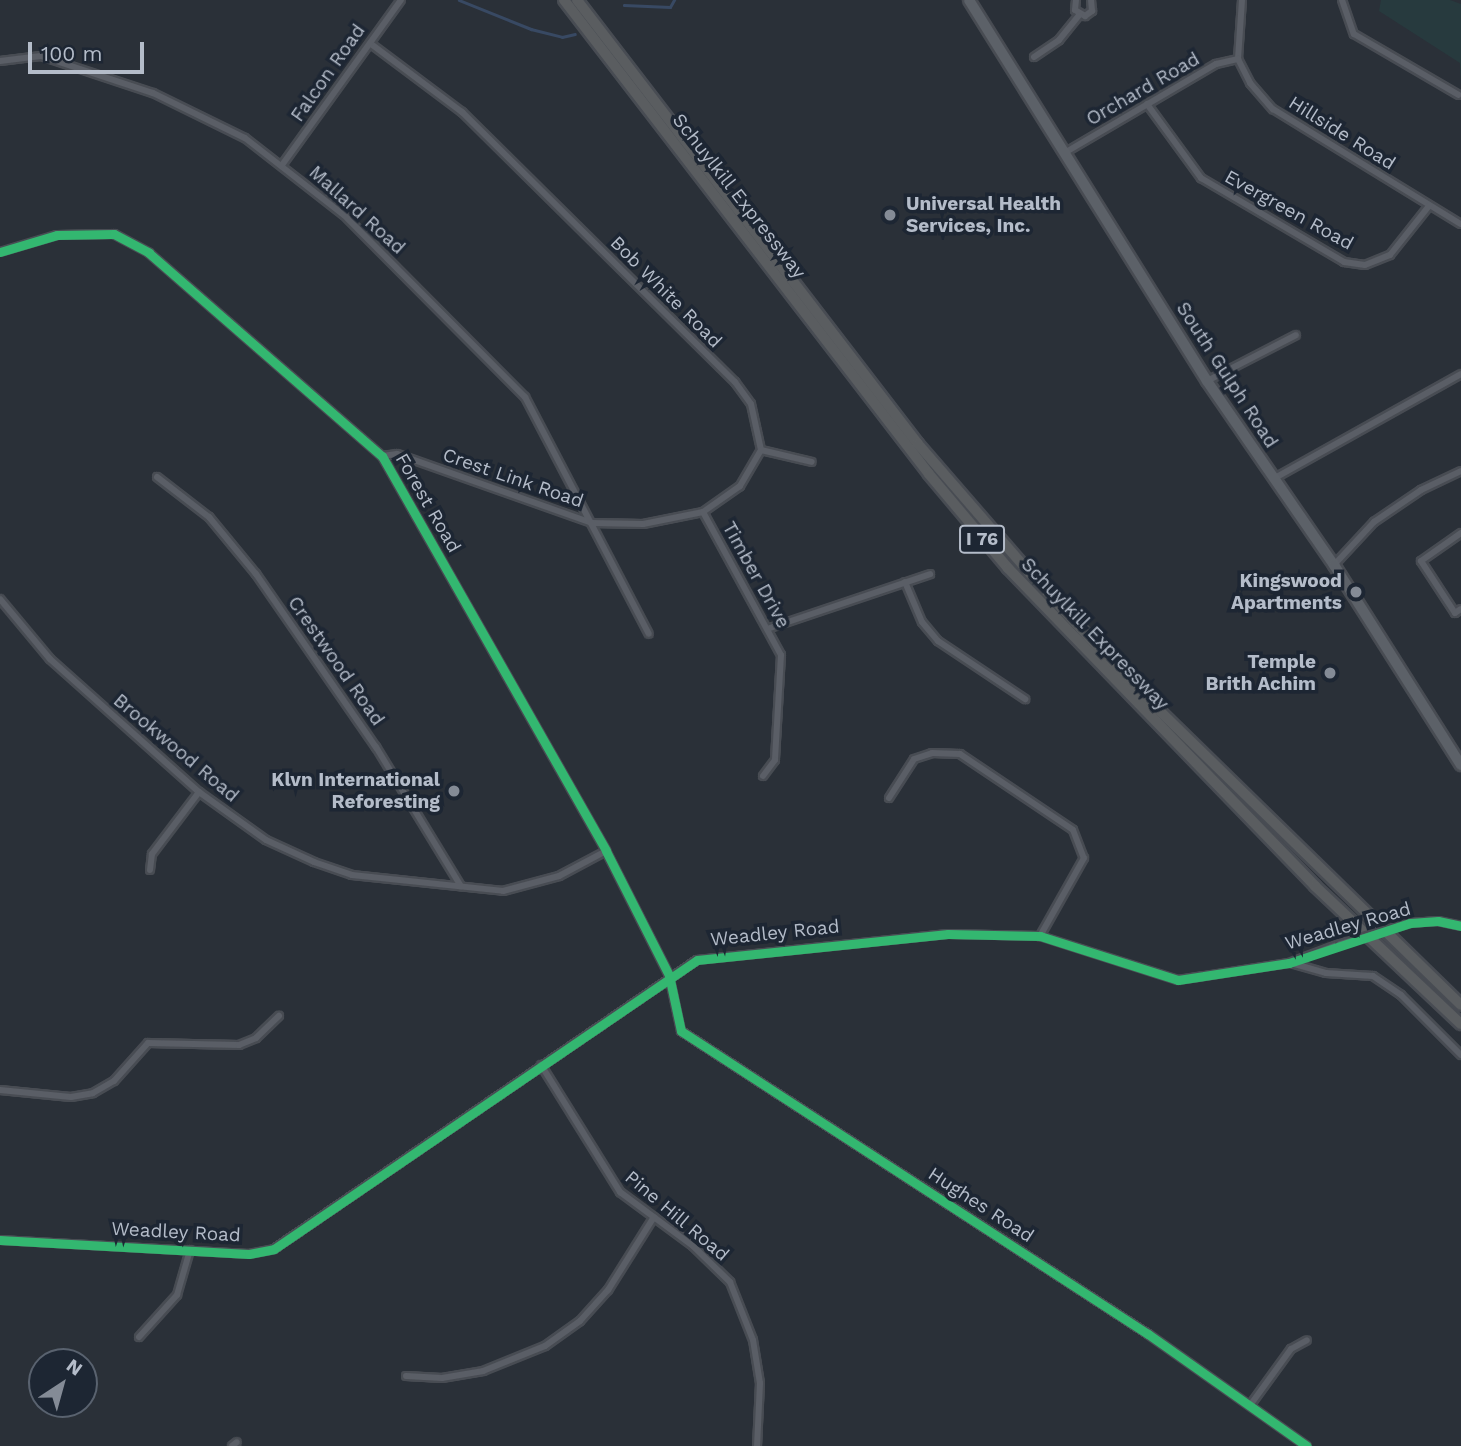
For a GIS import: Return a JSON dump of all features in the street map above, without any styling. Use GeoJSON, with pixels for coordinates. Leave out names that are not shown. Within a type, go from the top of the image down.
{"type":"FeatureCollection","features":[{"type":"Feature","properties":{"kind":"highway","name":"Schuylkill Expressway"},"geometry":{"type":"LineString","coordinates":[[564,0],[929,474],[1008,568],[1315,886],[1461,1024]]}},
{"type":"Feature","properties":{"kind":"highway","name":"Schuylkill Expressway"},"geometry":{"type":"LineString","coordinates":[[577,0],[918,444],[1027,570],[1128,680],[1461,1006]]}},
{"type":"Feature","properties":{"kind":"main road","name":"South Gulph Road"},"geometry":{"type":"LineString","coordinates":[[969,0],[1207,381],[1334,565],[1461,765]]}},
{"type":"Feature","properties":{"kind":"street","name":"Falcon Road"},"geometry":{"type":"LineString","coordinates":[[282,165],[401,0]]}},
{"type":"Feature","properties":{"kind":"street"},"geometry":{"type":"LineString","coordinates":[[1064,0],[1075,2],[1079,15]]}},
{"type":"Feature","properties":{"kind":"street"},"geometry":{"type":"LineString","coordinates":[[1034,57],[1059,40],[1079,15],[1090,13],[1091,0]]}},
{"type":"Feature","properties":{"kind":"street"},"geometry":{"type":"LineString","coordinates":[[1238,59],[1242,0]]}},
{"type":"Feature","properties":{"kind":"street"},"geometry":{"type":"LineString","coordinates":[[1342,0],[1354,34],[1460,96]]}},
{"type":"Feature","properties":{"kind":"street","name":"Bob White Road"},"geometry":{"type":"LineString","coordinates":[[371,44],[462,112],[735,382],[751,404],[761,450]]}},
{"type":"Feature","properties":{"kind":"street","name":"Mallard Road"},"geometry":{"type":"LineString","coordinates":[[0,61],[41,56],[153,93],[245,138],[344,215],[525,397],[649,634]]}},
{"type":"Feature","properties":{"kind":"street","name":"Orchard Road"},"geometry":{"type":"LineString","coordinates":[[1066,152],[1216,64],[1238,59]]}},
{"type":"Feature","properties":{"kind":"street","name":"Hillside Road"},"geometry":{"type":"LineString","coordinates":[[1238,59],[1250,83],[1273,109],[1461,224]]}},
{"type":"Feature","properties":{"kind":"street","name":"Evergreen Road"},"geometry":{"type":"LineString","coordinates":[[1147,104],[1201,178],[1344,262],[1365,265],[1390,255],[1429,206]]}},
{"type":"Feature","properties":{"kind":"street","name":"Forest Road"},"geometry":{"type":"LineString","coordinates":[[0,253],[57,235],[114,234],[149,253],[382,456],[606,851],[669,975]]}},
{"type":"Feature","properties":{"kind":"street"},"geometry":{"type":"LineString","coordinates":[[1207,381],[1296,335]]}},
{"type":"Feature","properties":{"kind":"street"},"geometry":{"type":"LineString","coordinates":[[1275,478],[1461,374]]}},
{"type":"Feature","properties":{"kind":"street"},"geometry":{"type":"LineString","coordinates":[[592,523],[643,524],[703,512],[740,486],[761,450],[812,462]]}},
{"type":"Feature","properties":{"kind":"street","name":"Crest Link Road"},"geometry":{"type":"LineString","coordinates":[[382,456],[397,454],[592,523]]}},
{"type":"Feature","properties":{"kind":"street"},"geometry":{"type":"LineString","coordinates":[[1334,565],[1374,522],[1421,490],[1461,471]]}},
{"type":"Feature","properties":{"kind":"street","name":"Crestwood Road"},"geometry":{"type":"LineString","coordinates":[[157,477],[209,517],[256,574],[376,747],[461,886]]}},
{"type":"Feature","properties":{"kind":"street","name":"Timber Drive"},"geometry":{"type":"LineString","coordinates":[[703,512],[770,628],[781,655],[783,680],[775,760],[763,776]]}},
{"type":"Feature","properties":{"kind":"street"},"geometry":{"type":"LineString","coordinates":[[1461,533],[1421,561],[1455,613],[1461,609]]}},
{"type":"Feature","properties":{"kind":"street"},"geometry":{"type":"LineString","coordinates":[[770,628],[930,574]]}},
{"type":"Feature","properties":{"kind":"street"},"geometry":{"type":"LineString","coordinates":[[905,582],[922,622],[938,641],[1025,699]]}},
{"type":"Feature","properties":{"kind":"street","name":"Brookwood Road"},"geometry":{"type":"LineString","coordinates":[[0,599],[51,659],[199,792],[266,840],[314,862],[352,874],[503,891],[531,886],[606,851]]}},
{"type":"Feature","properties":{"kind":"street"},"geometry":{"type":"LineString","coordinates":[[889,797],[914,759],[933,753],[960,754],[1073,830],[1084,858],[1040,936]]}},
{"type":"Feature","properties":{"kind":"street"},"geometry":{"type":"LineString","coordinates":[[150,870],[152,854],[199,792]]}},
{"type":"Feature","properties":{"kind":"street","name":"Weadley Road"},"geometry":{"type":"LineString","coordinates":[[0,1240],[248,1254],[285,1243],[669,975],[697,960],[733,953],[948,934],[1040,936],[1178,980],[1289,963],[1410,923],[1438,921],[1461,926]]}},
{"type":"Feature","properties":{"kind":"street"},"geometry":{"type":"LineString","coordinates":[[1289,963],[1325,973],[1373,976],[1401,995],[1461,1055]]}},
{"type":"Feature","properties":{"kind":"street","name":"Hughes Road"},"geometry":{"type":"LineString","coordinates":[[669,975],[676,1022],[691,1040],[1251,1404],[1307,1446]]}},
{"type":"Feature","properties":{"kind":"street"},"geometry":{"type":"LineString","coordinates":[[0,1090],[71,1097],[93,1093],[114,1081],[148,1043],[239,1045],[256,1038],[279,1016]]}},
{"type":"Feature","properties":{"kind":"street","name":"Pine Hill Road"},"geometry":{"type":"LineString","coordinates":[[541,1065],[609,1178],[718,1270],[742,1306],[760,1383],[757,1446]]}},
{"type":"Feature","properties":{"kind":"street"},"geometry":{"type":"LineString","coordinates":[[406,1376],[442,1378],[483,1371],[545,1346],[592,1309],[654,1217]]}},
{"type":"Feature","properties":{"kind":"street"},"geometry":{"type":"LineString","coordinates":[[139,1336],[177,1295],[190,1250]]}},
{"type":"Feature","properties":{"kind":"street"},"geometry":{"type":"LineString","coordinates":[[1251,1404],[1292,1349],[1307,1340]]}},
{"type":"Feature","properties":{"kind":"green space"},"geometry":{"type":"Polygon","coordinates":[[[1381,0],[1450,0],[1461,4],[1461,86],[1460,63],[1379,11],[1381,0]]]}},
{"type":"Feature","properties":{"kind":"waterway"},"geometry":{"type":"LineString","coordinates":[[459,0],[531,29],[562,37],[575,34]]}},
{"type":"Feature","properties":{"kind":"waterway"},"geometry":{"type":"LineString","coordinates":[[624,5],[670,7],[674,0]]}},
{"type":"Feature","properties":{"kind":"cycle path"},"geometry":{"type":"LineString","coordinates":[[0,252],[57,235],[114,234],[149,253],[382,456],[606,851],[669,975],[681,1031],[1148,1334],[1307,1446]]}},
{"type":"Feature","properties":{"kind":"cycle path"},"geometry":{"type":"LineString","coordinates":[[0,1240],[249,1254],[274,1249],[697,960],[948,934],[1040,936],[1178,980],[1289,963],[1410,923],[1438,921],[1461,926]]}},
{"type":"Feature","properties":{"kind":"place","name":"Universal Health Services, Inc."},"geometry":{"type":"Point","coordinates":[890,215]}},
{"type":"Feature","properties":{"kind":"place","name":"Kingswood Apartments"},"geometry":{"type":"Point","coordinates":[1356,592]}},
{"type":"Feature","properties":{"kind":"place","name":"Temple Brith Achim"},"geometry":{"type":"Point","coordinates":[1330,673]}},
{"type":"Feature","properties":{"kind":"place","name":"Klvn International Reforesting"},"geometry":{"type":"Point","coordinates":[454,791]}}]}
